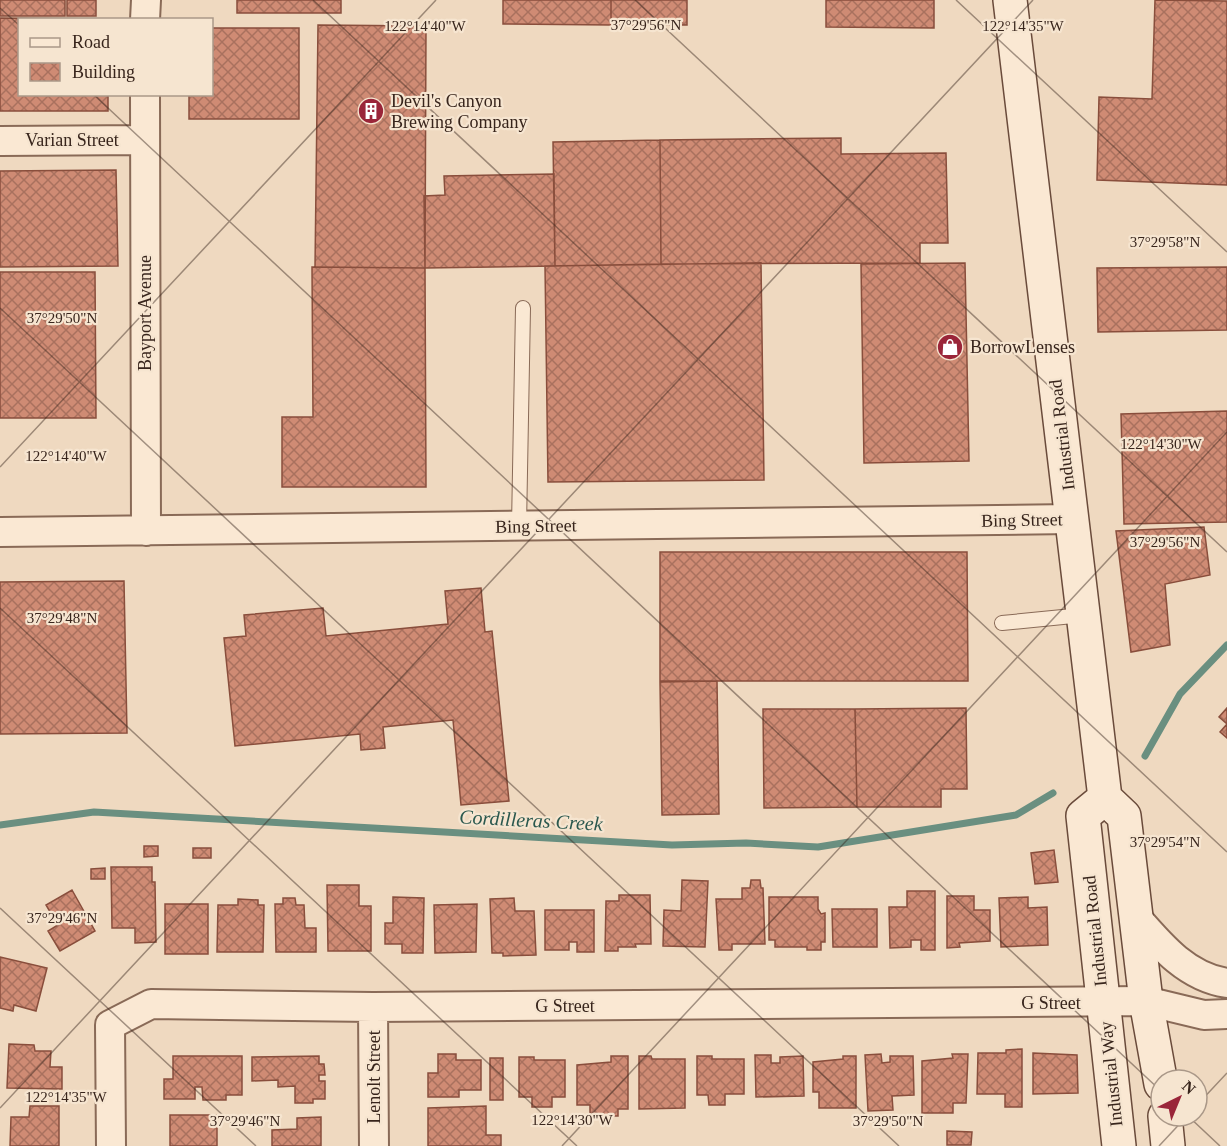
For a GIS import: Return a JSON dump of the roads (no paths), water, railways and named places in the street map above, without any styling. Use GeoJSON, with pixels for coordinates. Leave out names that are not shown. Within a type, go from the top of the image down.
{"type":"FeatureCollection","features":[{"type":"Feature","properties":{"kind":"main road","name":"Industrial Road"},"geometry":{"type":"LineString","coordinates":[[1010,0],[1105,798],[1083,816],[1103,1003]]}},
{"type":"Feature","properties":{"kind":"main road"},"geometry":{"type":"LineString","coordinates":[[1105,798],[1124,816],[1146,1001],[1158,1068]]}},
{"type":"Feature","properties":{"kind":"main road","name":"Industrial Way"},"geometry":{"type":"LineString","coordinates":[[1103,1003],[1119,1146]]}},
{"type":"Feature","properties":{"kind":"main road"},"geometry":{"type":"LineString","coordinates":[[1166,1128],[1168,1146]]}},
{"type":"Feature","properties":{"kind":"street"},"geometry":{"type":"LineString","coordinates":[[146,0],[146,18]]}},
{"type":"Feature","properties":{"kind":"street","name":"Bayport Avenue"},"geometry":{"type":"LineString","coordinates":[[145,96],[146,531]]}},
{"type":"Feature","properties":{"kind":"street","name":"Varian Street"},"geometry":{"type":"LineString","coordinates":[[0,141],[144,140]]}},
{"type":"Feature","properties":{"kind":"street","name":"Bing Street"},"geometry":{"type":"LineString","coordinates":[[0,532],[1072,519]]}},
{"type":"Feature","properties":{"kind":"street"},"geometry":{"type":"LineString","coordinates":[[1136,917],[1176,959],[1214,981],[1227,983]]}},
{"type":"Feature","properties":{"kind":"street","name":"G Street"},"geometry":{"type":"LineString","coordinates":[[111,1146],[110,1025],[152,1004],[373,1007],[1146,1001],[1204,1015],[1227,1014]]}},
{"type":"Feature","properties":{"kind":"street","name":"Lenolt Street"},"geometry":{"type":"LineString","coordinates":[[373,1007],[374,1146]]}},
{"type":"Feature","properties":{"kind":"lane"},"geometry":{"type":"LineString","coordinates":[[519,526],[523,308]]}},
{"type":"Feature","properties":{"kind":"lane"},"geometry":{"type":"LineString","coordinates":[[1002,624],[1084,615]]}},
{"type":"Feature","properties":{"kind":"waterway","name":"Cordilleras Creek"},"geometry":{"type":"LineString","coordinates":[[1145,756],[1180,694],[1227,645]]}},
{"type":"Feature","properties":{"kind":"waterway","name":"Cordilleras Creek"},"geometry":{"type":"LineString","coordinates":[[0,825],[94,812],[672,845],[746,843],[818,847],[1016,815],[1053,793]]}},
{"type":"Feature","properties":{"kind":"place","name":"Devil's Canyon Brewing Company"},"geometry":{"type":"Point","coordinates":[371,111]}},
{"type":"Feature","properties":{"kind":"place","name":"BorrowLenses"},"geometry":{"type":"Point","coordinates":[950,347]}}]}
